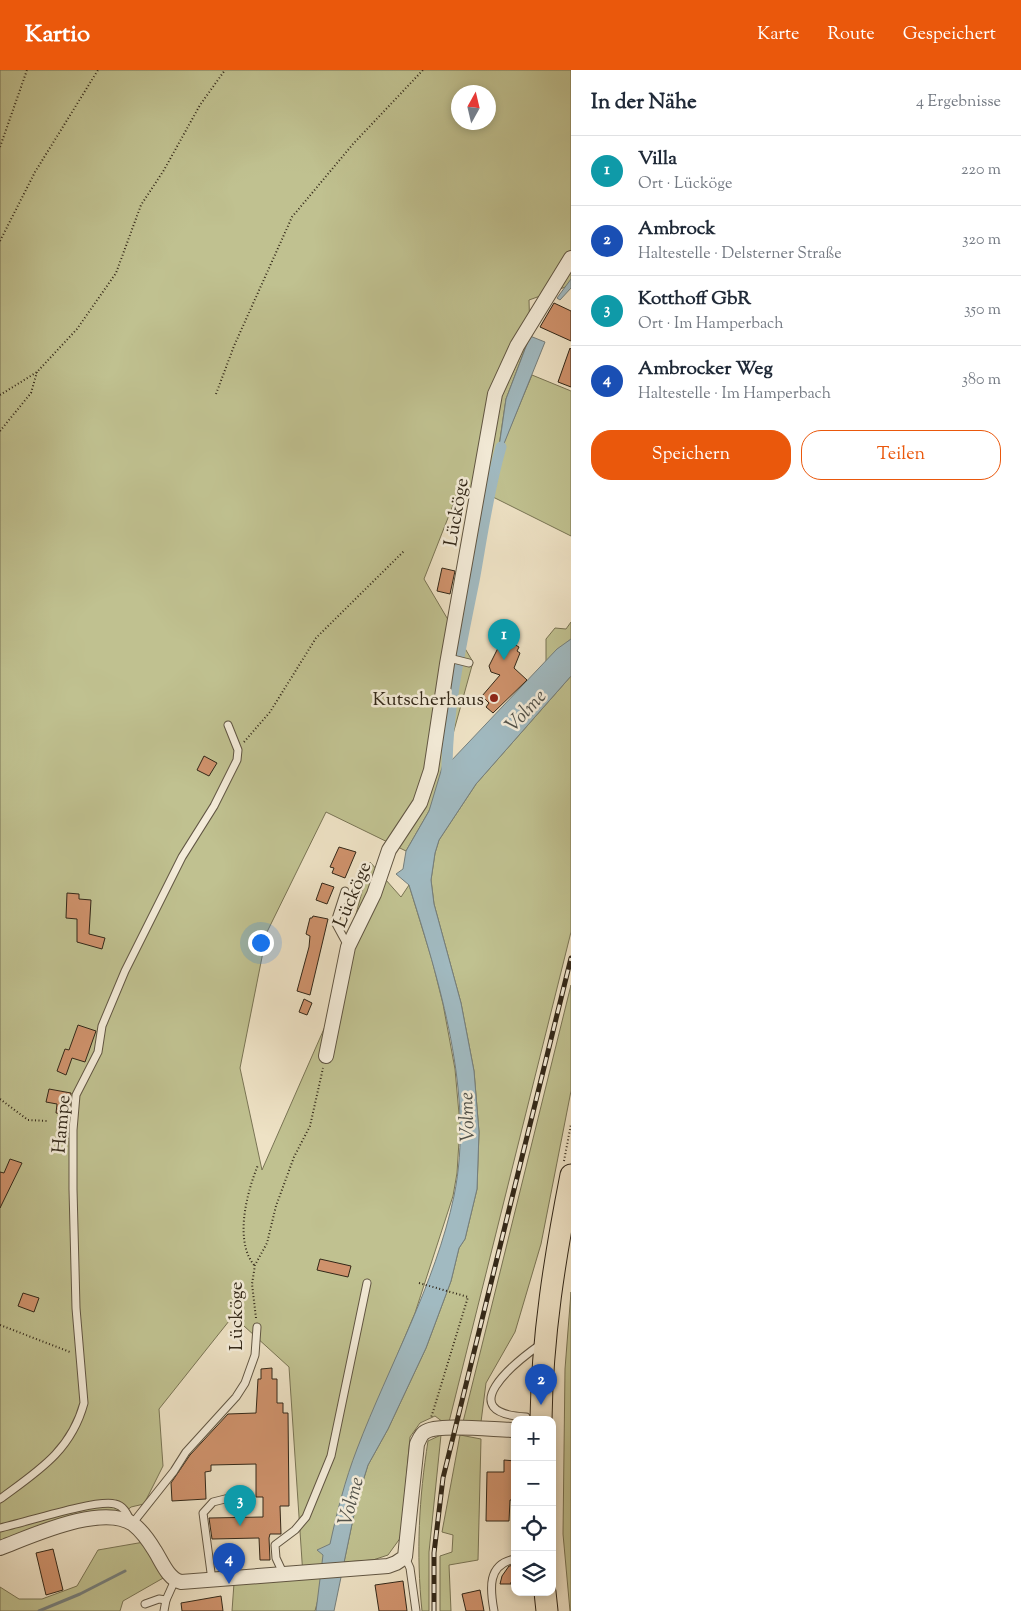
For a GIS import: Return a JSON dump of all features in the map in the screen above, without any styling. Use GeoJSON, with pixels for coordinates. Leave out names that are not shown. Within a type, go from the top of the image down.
{"type":"FeatureCollection","features":[{"type":"Feature","properties":{"kind":"main road"},"geometry":{"type":"LineString","coordinates":[[541,1416],[546,1341],[553,1276],[571,1175]]}},
{"type":"Feature","properties":{"kind":"main road"},"geometry":{"type":"LineString","coordinates":[[545,1596],[547,1611]]}},
{"type":"Feature","properties":{"kind":"street","name":"Lücköge"},"geometry":{"type":"LineString","coordinates":[[326,1056],[348,947],[374,894],[389,850],[420,803],[431,770],[495,394],[517,346],[571,258]]}},
{"type":"Feature","properties":{"kind":"street"},"geometry":{"type":"LineString","coordinates":[[0,1548],[34,1535],[95,1518],[113,1517],[132,1524],[147,1539],[175,1580],[188,1583],[396,1564],[405,1557],[417,1444],[421,1436],[431,1429],[439,1427],[511,1430]]}},
{"type":"Feature","properties":{"kind":"lane"},"geometry":{"type":"LineString","coordinates":[[449,658],[469,663]]}},
{"type":"Feature","properties":{"kind":"lane"},"geometry":{"type":"LineString","coordinates":[[228,725],[238,750]]}},
{"type":"Feature","properties":{"kind":"lane","name":"Hampe"},"geometry":{"type":"LineString","coordinates":[[0,1499],[54,1458],[72,1436],[84,1403],[76,1308],[73,1130],[76,1095],[98,1052],[102,1026],[125,971],[182,857],[214,806],[237,760],[238,750]]}},
{"type":"Feature","properties":{"kind":"lane"},"geometry":{"type":"LineString","coordinates":[[345,891],[335,922],[348,947]]}},
{"type":"Feature","properties":{"kind":"lane"},"geometry":{"type":"LineString","coordinates":[[283,1573],[276,1558],[275,1545],[295,1530],[306,1517],[331,1456],[367,1283]]}},
{"type":"Feature","properties":{"kind":"lane","name":"Lücköge"},"geometry":{"type":"LineString","coordinates":[[132,1524],[186,1452],[236,1397],[245,1383],[255,1355],[257,1327]]}},
{"type":"Feature","properties":{"kind":"lane"},"geometry":{"type":"LineString","coordinates":[[511,1416],[496,1410],[493,1406],[492,1392],[505,1372],[546,1341]]}},
{"type":"Feature","properties":{"kind":"lane"},"geometry":{"type":"LineString","coordinates":[[212,1580],[203,1515],[206,1508],[213,1502],[229,1498]]}},
{"type":"Feature","properties":{"kind":"lane"},"geometry":{"type":"LineString","coordinates":[[0,1528],[77,1508],[114,1503],[123,1507],[132,1524]]}},
{"type":"Feature","properties":{"kind":"lane"},"geometry":{"type":"LineString","coordinates":[[405,1557],[410,1568],[416,1611]]}},
{"type":"Feature","properties":{"kind":"lane"},"geometry":{"type":"LineString","coordinates":[[494,1611],[490,1591],[494,1571],[504,1562],[511,1560]]}},
{"type":"Feature","properties":{"kind":"lane"},"geometry":{"type":"LineString","coordinates":[[164,1611],[166,1600],[175,1580]]}},
{"type":"Feature","properties":{"kind":"lane"},"geometry":{"type":"LineString","coordinates":[[145,1604],[159,1599],[166,1600]]}},
{"type":"Feature","properties":{"kind":"path"},"geometry":{"type":"LineString","coordinates":[[0,147],[27,70]]}},
{"type":"Feature","properties":{"kind":"path"},"geometry":{"type":"LineString","coordinates":[[0,241],[35,172],[98,70]]}},
{"type":"Feature","properties":{"kind":"path"},"geometry":{"type":"LineString","coordinates":[[0,395],[37,372],[77,329],[116,272],[141,205],[164,170],[200,105],[225,70]]}},
{"type":"Feature","properties":{"kind":"path"},"geometry":{"type":"LineString","coordinates":[[216,394],[234,346],[292,217],[353,144],[423,70]]}},
{"type":"Feature","properties":{"kind":"path"},"geometry":{"type":"LineString","coordinates":[[0,431],[31,393],[37,372]]}},
{"type":"Feature","properties":{"kind":"path"},"geometry":{"type":"LineString","coordinates":[[238,750],[270,712],[316,638],[405,550]]}},
{"type":"Feature","properties":{"kind":"path","name":"Lücköge"},"geometry":{"type":"LineString","coordinates":[[257,1327],[252,1284],[255,1265],[267,1243],[276,1206],[294,1157],[310,1126],[326,1056]]}},
{"type":"Feature","properties":{"kind":"path"},"geometry":{"type":"LineString","coordinates":[[0,1099],[28,1120],[48,1121]]}},
{"type":"Feature","properties":{"kind":"path"},"geometry":{"type":"LineString","coordinates":[[255,1265],[248,1257],[244,1215],[250,1184],[258,1165]]}},
{"type":"Feature","properties":{"kind":"path"},"geometry":{"type":"LineString","coordinates":[[418,1283],[468,1297],[432,1413],[431,1429]]}},
{"type":"Feature","properties":{"kind":"path"},"geometry":{"type":"LineString","coordinates":[[0,1325],[80,1356]]}},
{"type":"Feature","properties":{"kind":"green space"},"geometry":{"type":"Polygon","coordinates":[[[0,70],[571,70],[571,285],[529,300],[530,336],[506,399],[497,459],[532,375],[571,391],[571,536],[489,495],[455,500],[424,579],[473,662],[438,788],[429,811],[406,851],[326,812],[267,932],[240,1068],[262,1170],[327,1022],[370,862],[401,897],[409,885],[432,960],[443,1004],[455,1069],[460,1125],[457,1173],[453,1196],[415,1313],[358,1448],[315,1611],[232,1611],[234,1583],[303,1576],[289,1367],[233,1316],[159,1409],[163,1466],[144,1504],[131,1507],[124,1513],[109,1511],[78,1514],[0,1541],[0,70]]]}},
{"type":"Feature","properties":{"kind":"green space"},"geometry":{"type":"Polygon","coordinates":[[[571,622],[571,639],[546,662],[546,639],[555,628],[566,629],[571,622]]]}},
{"type":"Feature","properties":{"kind":"green space"},"geometry":{"type":"Polygon","coordinates":[[[571,676],[571,932],[449,1422],[443,1422],[435,1416],[420,1423],[410,1437],[401,1537],[388,1555],[373,1560],[344,1562],[357,1500],[368,1465],[388,1429],[426,1348],[451,1281],[459,1248],[465,1239],[477,1189],[479,1132],[474,1071],[461,1003],[434,904],[431,880],[435,853],[439,840],[476,784],[571,676]]]}},
{"type":"Feature","properties":{"kind":"green space"},"geometry":{"type":"Polygon","coordinates":[[[571,985],[571,1091],[541,1244],[515,1332],[486,1383],[481,1422],[463,1422],[571,985]]]}},
{"type":"Feature","properties":{"kind":"green space"},"geometry":{"type":"Polygon","coordinates":[[[571,1292],[570,1611],[563,1534],[565,1369],[571,1292]]]}},
{"type":"Feature","properties":{"kind":"green space"},"geometry":{"type":"Polygon","coordinates":[[[441,1435],[429,1552],[429,1611],[422,1611],[419,1526],[422,1483],[428,1441],[441,1435]]]}},
{"type":"Feature","properties":{"kind":"green space"},"geometry":{"type":"Polygon","coordinates":[[[460,1435],[481,1439],[478,1560],[449,1565],[451,1611],[440,1611],[440,1556],[452,1552],[453,1535],[442,1532],[460,1435]]]}},
{"type":"Feature","properties":{"kind":"green space"},"geometry":{"type":"Polygon","coordinates":[[[144,1542],[165,1577],[123,1601],[120,1611],[0,1611],[0,1587],[19,1599],[42,1599],[77,1586],[98,1550],[144,1542]]]}},
{"type":"Feature","properties":{"kind":"water"},"geometry":{"type":"Polygon","coordinates":[[[571,279],[571,288],[560,300],[557,298],[571,279]]]}},
{"type":"Feature","properties":{"kind":"water"},"geometry":{"type":"Polygon","coordinates":[[[530,336],[545,342],[497,461],[506,399],[530,336]]]}},
{"type":"Feature","properties":{"kind":"water","name":"Volme"},"geometry":{"type":"Polygon","coordinates":[[[571,639],[571,676],[476,784],[439,840],[435,853],[431,880],[434,904],[461,1003],[474,1071],[479,1132],[477,1189],[465,1239],[459,1248],[451,1281],[426,1348],[388,1429],[368,1465],[357,1500],[334,1611],[316,1611],[323,1555],[317,1550],[330,1544],[342,1496],[357,1449],[435,1261],[446,1229],[454,1196],[459,1157],[460,1118],[451,1038],[432,960],[409,885],[396,874],[403,869],[406,851],[429,811],[444,761],[450,762],[557,649],[571,639]]]}},
{"type":"Feature","properties":{"kind":"building"},"geometry":{"type":"Polygon","coordinates":[[[554,303],[571,311],[571,341],[540,327],[554,303]]]}},
{"type":"Feature","properties":{"kind":"building"},"geometry":{"type":"Polygon","coordinates":[[[571,349],[571,387],[558,382],[571,349]]]}},
{"type":"Feature","properties":{"kind":"building"},"geometry":{"type":"Polygon","coordinates":[[[442,568],[455,571],[450,594],[437,591],[442,568]]]}},
{"type":"Feature","properties":{"kind":"building"},"geometry":{"type":"Polygon","coordinates":[[[503,638],[519,647],[517,651],[520,653],[514,668],[527,680],[493,713],[486,707],[489,703],[482,696],[500,675],[491,672],[489,666],[503,638]]]}},
{"type":"Feature","properties":{"kind":"building"},"geometry":{"type":"Polygon","coordinates":[[[204,756],[217,763],[209,776],[197,770],[204,756]]]}},
{"type":"Feature","properties":{"kind":"building"},"geometry":{"type":"Polygon","coordinates":[[[339,847],[356,852],[345,878],[332,873],[334,868],[330,867],[339,847]]]}},
{"type":"Feature","properties":{"kind":"building"},"geometry":{"type":"Polygon","coordinates":[[[322,883],[334,887],[327,904],[316,900],[322,883]]]}},
{"type":"Feature","properties":{"kind":"building"},"geometry":{"type":"Polygon","coordinates":[[[67,893],[79,894],[79,899],[91,900],[89,934],[105,938],[102,949],[77,942],[77,919],[66,918],[67,893]]]}},
{"type":"Feature","properties":{"kind":"building"},"geometry":{"type":"Polygon","coordinates":[[[313,916],[328,919],[310,995],[297,991],[309,947],[310,936],[306,934],[310,918],[313,916]]]}},
{"type":"Feature","properties":{"kind":"building"},"geometry":{"type":"Polygon","coordinates":[[[304,999],[312,1003],[307,1015],[299,1012],[304,999]]]}},
{"type":"Feature","properties":{"kind":"building"},"geometry":{"type":"Polygon","coordinates":[[[78,1025],[96,1031],[85,1062],[72,1058],[66,1075],[57,1071],[65,1049],[69,1050],[78,1025]]]}},
{"type":"Feature","properties":{"kind":"building"},"geometry":{"type":"Polygon","coordinates":[[[49,1089],[71,1093],[69,1115],[56,1113],[57,1104],[46,1102],[49,1089]]]}},
{"type":"Feature","properties":{"kind":"building"},"geometry":{"type":"Polygon","coordinates":[[[10,1159],[22,1163],[0,1208],[0,1172],[4,1173],[10,1159]]]}},
{"type":"Feature","properties":{"kind":"building"},"geometry":{"type":"Polygon","coordinates":[[[320,1259],[351,1266],[348,1277],[317,1270],[320,1259]]]}},
{"type":"Feature","properties":{"kind":"building"},"geometry":{"type":"Polygon","coordinates":[[[23,1293],[39,1298],[34,1312],[18,1306],[23,1293]]]}},
{"type":"Feature","properties":{"kind":"building"},"geometry":{"type":"Polygon","coordinates":[[[272,1368],[272,1379],[277,1379],[277,1403],[283,1403],[283,1413],[288,1413],[289,1506],[280,1506],[281,1534],[270,1534],[270,1560],[260,1560],[259,1538],[212,1539],[209,1518],[263,1517],[263,1497],[256,1497],[256,1464],[211,1465],[211,1471],[205,1472],[206,1499],[172,1501],[171,1483],[190,1455],[228,1414],[256,1413],[258,1379],[261,1379],[261,1369],[272,1368]]]}},
{"type":"Feature","properties":{"kind":"building"},"geometry":{"type":"Polygon","coordinates":[[[504,1460],[511,1461],[509,1521],[486,1521],[487,1472],[504,1472],[504,1460]]]}},
{"type":"Feature","properties":{"kind":"building"},"geometry":{"type":"Polygon","coordinates":[[[53,1549],[63,1590],[46,1595],[36,1553],[53,1549]]]}},
{"type":"Feature","properties":{"kind":"building"},"geometry":{"type":"Polygon","coordinates":[[[511,1566],[511,1584],[500,1584],[502,1576],[511,1566]]]}},
{"type":"Feature","properties":{"kind":"building"},"geometry":{"type":"Polygon","coordinates":[[[403,1581],[407,1611],[379,1611],[375,1585],[403,1581]]]}},
{"type":"Feature","properties":{"kind":"building"},"geometry":{"type":"Polygon","coordinates":[[[480,1590],[484,1611],[466,1611],[462,1594],[480,1590]]]}},
{"type":"Feature","properties":{"kind":"building"},"geometry":{"type":"Polygon","coordinates":[[[221,1596],[223,1611],[182,1611],[181,1603],[221,1596]]]}},
{"type":"Feature","properties":{"kind":"waterway"},"geometry":{"type":"LineString","coordinates":[[447,777],[449,728],[455,679],[489,497],[501,447]]}},
{"type":"Feature","properties":{"kind":"waterway"},"geometry":{"type":"LineString","coordinates":[[39,1611],[80,1594],[125,1571]]}},
{"type":"Feature","properties":{"kind":"railway"},"geometry":{"type":"LineString","coordinates":[[434,1611],[434,1553],[443,1478],[571,958]]}},
{"type":"Feature","properties":{"kind":"place","name":"Villa"},"geometry":{"type":"Point","coordinates":[504,660]}},
{"type":"Feature","properties":{"kind":"place","name":"Kutscherhaus"},"geometry":{"type":"Point","coordinates":[494,698]}},
{"type":"Feature","properties":{"kind":"place","name":"Ambrock"},"geometry":{"type":"Point","coordinates":[541,1405]}},
{"type":"Feature","properties":{"kind":"place","name":"Kotthoff GbR"},"geometry":{"type":"Point","coordinates":[240,1526]}},
{"type":"Feature","properties":{"kind":"place","name":"Ambrocker Weg"},"geometry":{"type":"Point","coordinates":[229,1584]}}]}
